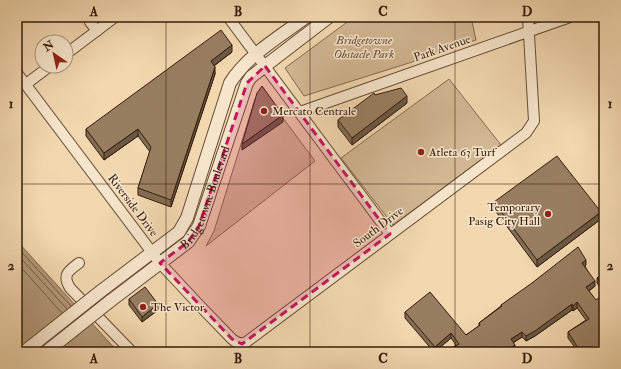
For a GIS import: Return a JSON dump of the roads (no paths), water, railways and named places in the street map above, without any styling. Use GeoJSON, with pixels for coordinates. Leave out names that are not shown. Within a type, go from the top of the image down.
{"type":"FeatureCollection","features":[{"type":"Feature","properties":{"kind":"street"},"geometry":{"type":"LineString","coordinates":[[74,48],[116,17]]}},
{"type":"Feature","properties":{"kind":"street"},"geometry":{"type":"LineString","coordinates":[[228,17],[390,234]]}},
{"type":"Feature","properties":{"kind":"street","name":"Bridgetowne Boulevard"},"geometry":{"type":"LineString","coordinates":[[24,352],[101,291],[174,238],[184,226],[188,218],[230,83],[242,67],[256,54],[306,17]]}},
{"type":"Feature","properties":{"kind":"street","name":"Bridgetowne Boulevard"},"geometry":{"type":"LineString","coordinates":[[46,352],[188,242],[194,235],[199,226],[247,83],[265,66],[329,17]]}},
{"type":"Feature","properties":{"kind":"street"},"geometry":{"type":"LineString","coordinates":[[528,17],[529,32]]}},
{"type":"Feature","properties":{"kind":"street","name":"Park Avenue"},"geometry":{"type":"LineString","coordinates":[[300,112],[570,17]]}},
{"type":"Feature","properties":{"kind":"street"},"geometry":{"type":"LineString","coordinates":[[90,22],[97,31]]}},
{"type":"Feature","properties":{"kind":"street","name":"South Drive"},"geometry":{"type":"LineString","coordinates":[[238,343],[245,343],[526,133],[534,121],[529,32]]}},
{"type":"Feature","properties":{"kind":"street","name":"Riverside Drive"},"geometry":{"type":"LineString","coordinates":[[17,73],[160,263],[206,313],[238,343]]}},
{"type":"Feature","properties":{"kind":"street"},"geometry":{"type":"LineString","coordinates":[[26,84],[39,74]]}},
{"type":"Feature","properties":{"kind":"street"},"geometry":{"type":"LineString","coordinates":[[79,263],[67,273],[66,278],[70,288],[132,352]]}},
{"type":"Feature","properties":{"kind":"water"},"geometry":{"type":"Polygon","coordinates":[[[17,241],[118,352],[17,352],[17,241]]]}},
{"type":"Feature","properties":{"kind":"place","name":"Mercato Centrale"},"geometry":{"type":"Point","coordinates":[264,111]}},
{"type":"Feature","properties":{"kind":"place","name":"Atleta 63 Turf"},"geometry":{"type":"Point","coordinates":[421,152]}},
{"type":"Feature","properties":{"kind":"place","name":"Temporary Pasig City Hall"},"geometry":{"type":"Point","coordinates":[548,214]}},
{"type":"Feature","properties":{"kind":"place","name":"The Victor"},"geometry":{"type":"Point","coordinates":[143,307]}},
{"type":"Feature","properties":{"kind":"park label","name":"Bridgetowne Obstacle Park"},"geometry":{"type":"Point","coordinates":[364,47]}}]}
